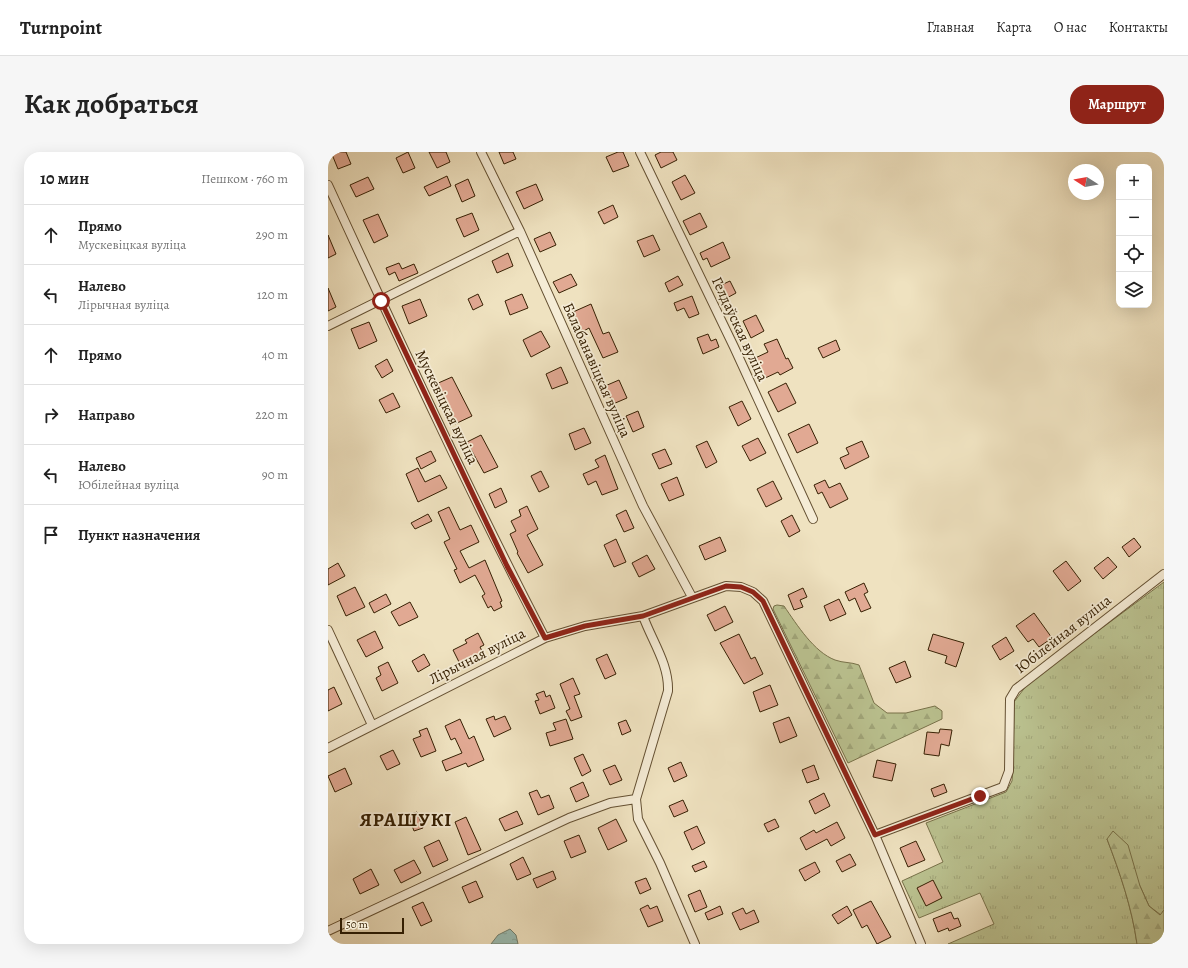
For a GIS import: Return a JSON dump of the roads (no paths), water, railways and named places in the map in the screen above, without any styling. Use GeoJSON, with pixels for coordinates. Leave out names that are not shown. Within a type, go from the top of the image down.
{"type":"FeatureCollection","features":[{"type":"Feature","properties":{"kind":"street","name":"Балабанавіцкая вуліца"},"geometry":{"type":"LineString","coordinates":[[481,152],[520,231],[643,506],[692,597]]}},
{"type":"Feature","properties":{"kind":"street","name":"Гелдаўская вуліца"},"geometry":{"type":"LineString","coordinates":[[640,152],[730,340],[813,519]]}},
{"type":"Feature","properties":{"kind":"street","name":"Мускевіцкая вуліца"},"geometry":{"type":"LineString","coordinates":[[328,185],[381,301],[507,566],[545,638]]}},
{"type":"Feature","properties":{"kind":"street"},"geometry":{"type":"LineString","coordinates":[[328,326],[520,231]]}},
{"type":"Feature","properties":{"kind":"street","name":"Юбілейная вуліца"},"geometry":{"type":"LineString","coordinates":[[875,835],[1003,787],[1009,771],[1010,699],[1016,689],[1164,574]]}},
{"type":"Feature","properties":{"kind":"street","name":"Лірычная вуліца"},"geometry":{"type":"LineString","coordinates":[[328,748],[545,638],[585,626],[643,616],[667,609],[692,597],[726,586],[741,587],[753,592],[763,601],[875,835],[921,944]]}},
{"type":"Feature","properties":{"kind":"street"},"geometry":{"type":"LineString","coordinates":[[643,616],[649,634],[666,668],[669,679],[668,691],[636,799],[638,819],[660,863],[695,944]]}},
{"type":"Feature","properties":{"kind":"street"},"geometry":{"type":"LineString","coordinates":[[328,630],[372,725]]}},
{"type":"Feature","properties":{"kind":"street"},"geometry":{"type":"LineString","coordinates":[[328,931],[569,818],[610,803],[636,799]]}},
{"type":"Feature","properties":{"kind":"water"},"geometry":{"type":"Polygon","coordinates":[[[510,929],[516,935],[518,944],[491,944],[498,935],[510,929]]]}},
{"type":"Feature","properties":{"kind":"district","name":"ЯРАШУКІ"},"geometry":{"type":"Point","coordinates":[406,819]}}]}
